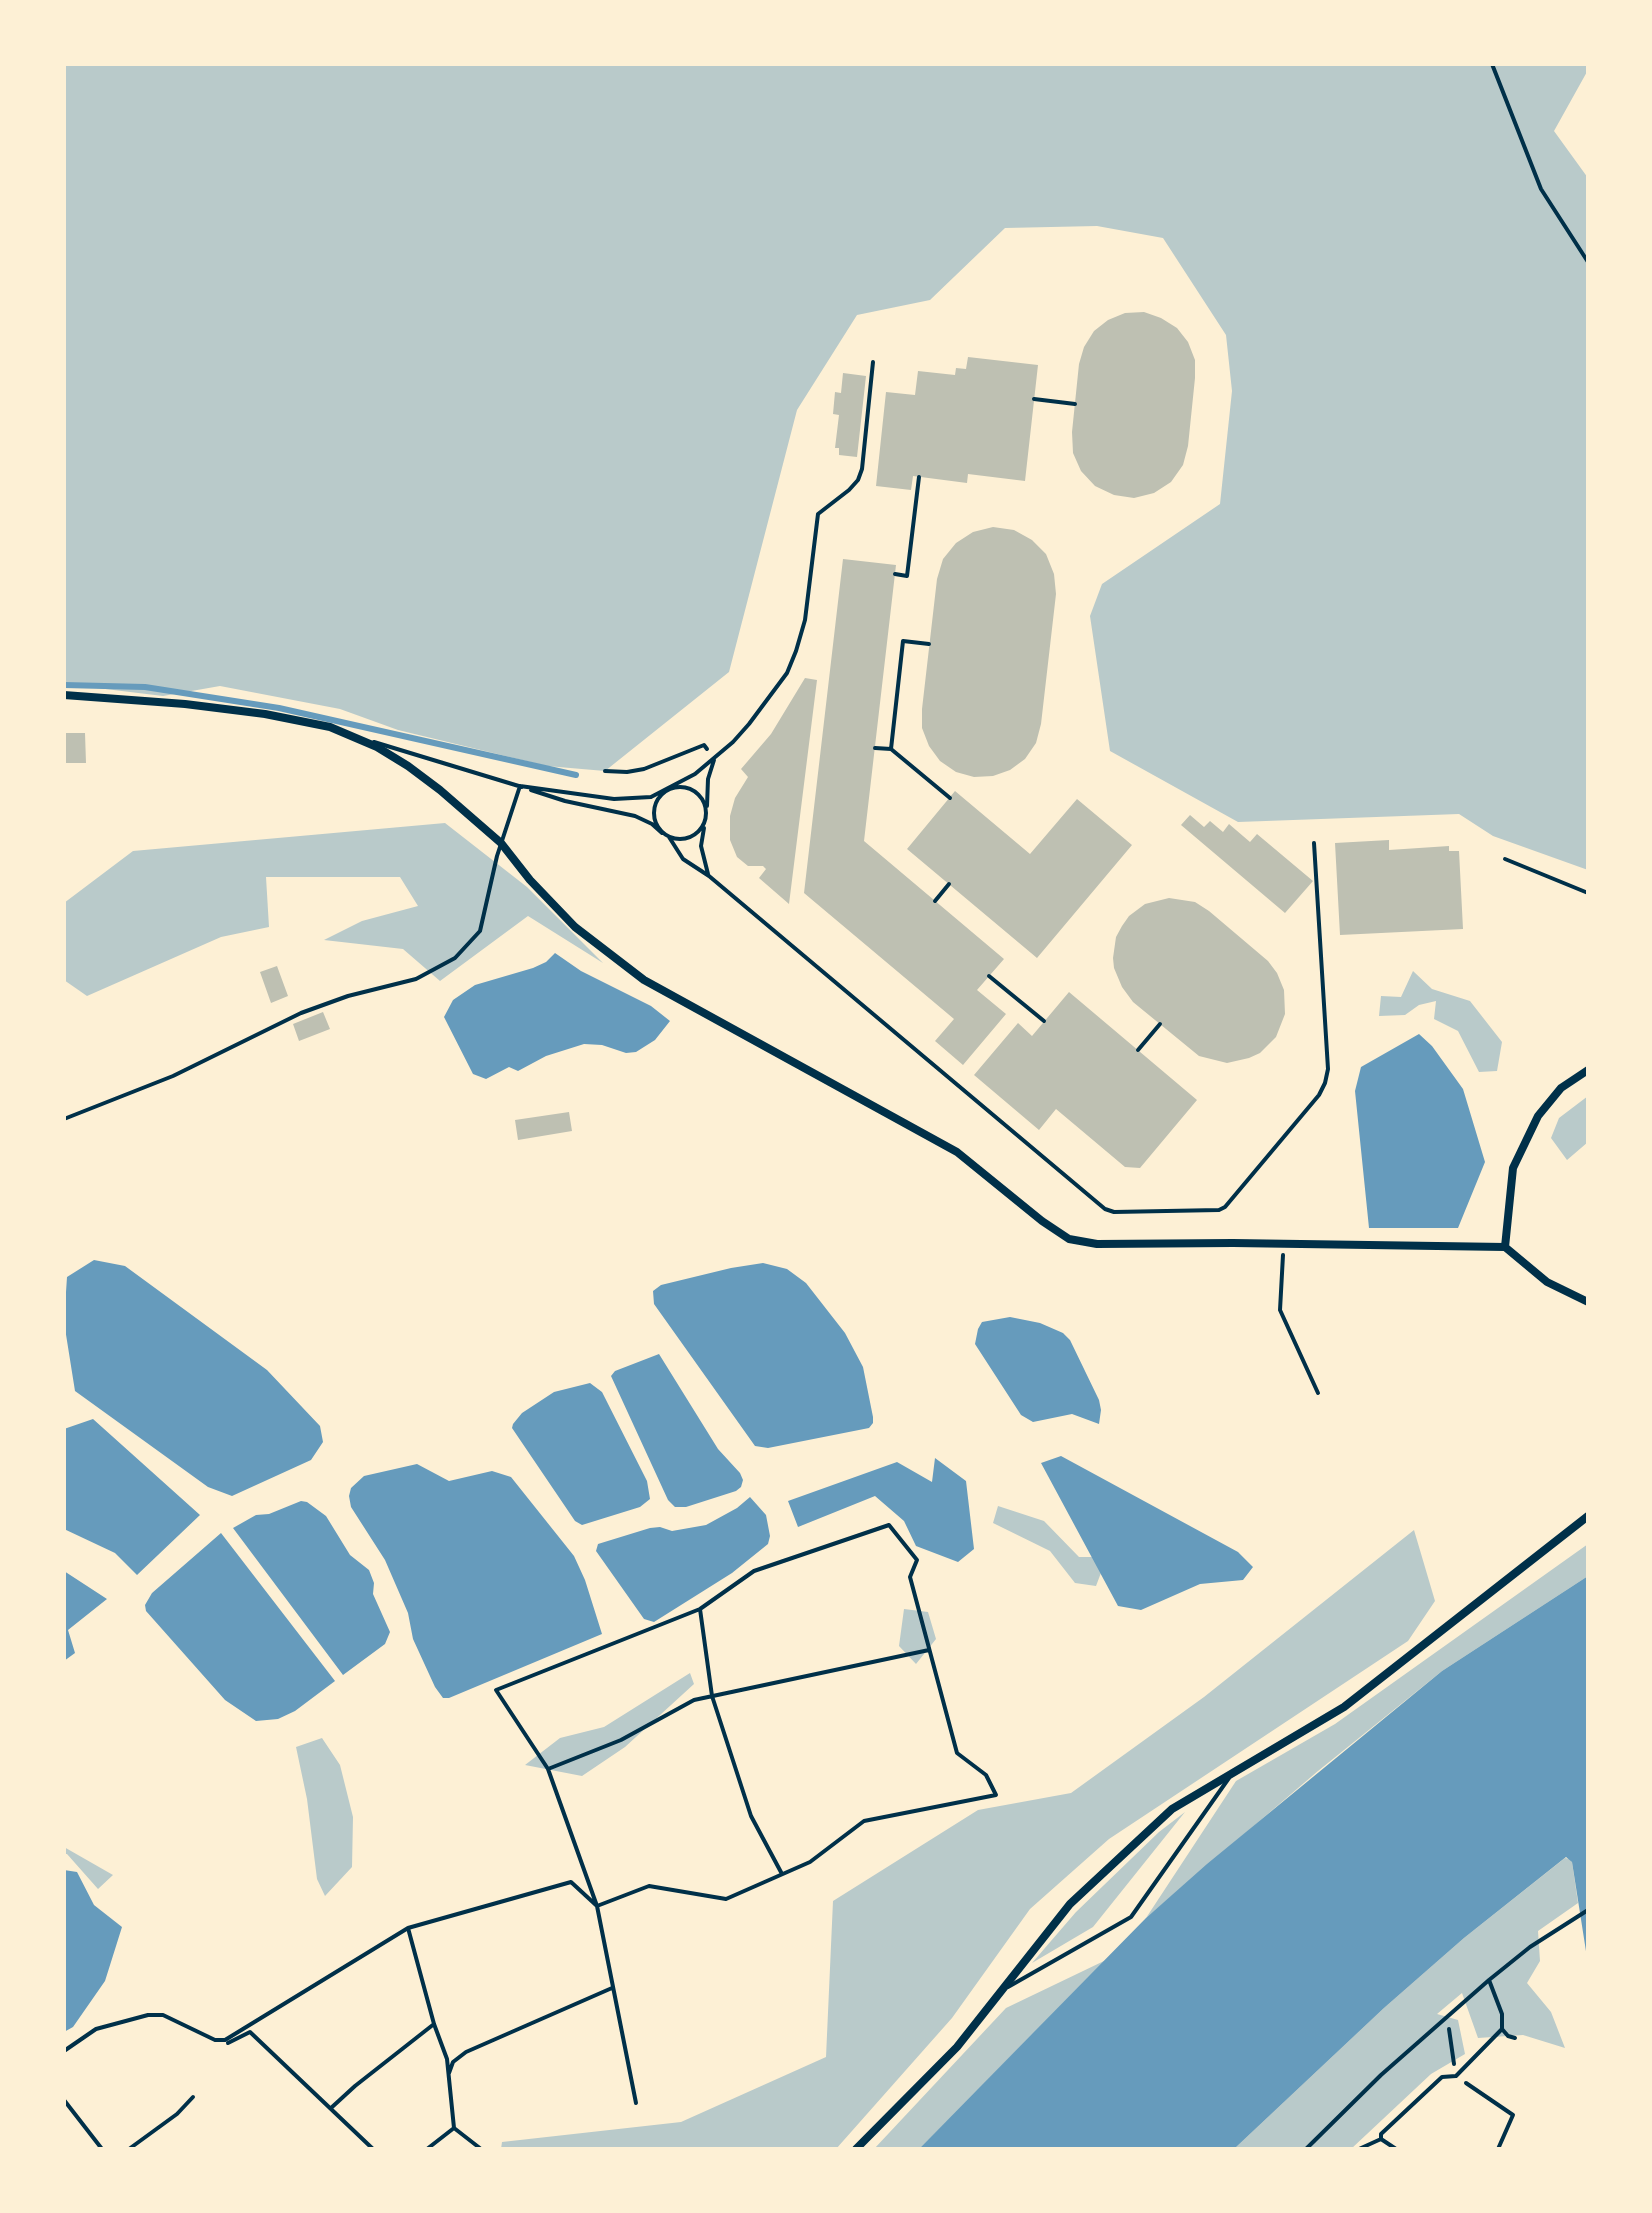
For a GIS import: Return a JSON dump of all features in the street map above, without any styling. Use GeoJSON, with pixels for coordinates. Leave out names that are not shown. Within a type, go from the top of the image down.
{"type":"FeatureCollection","features":[{"type":"Feature","properties":{"kind":"street"},"geometry":{"type":"LineString","coordinates":[[64,695],[225,708],[301,720],[352,735],[408,766],[501,843],[530,880],[575,927],[644,980],[957,1152],[1069,1239],[1097,1244],[1505,1247],[1547,1282],[1588,1302]]}},
{"type":"Feature","properties":{"kind":"street"},"geometry":{"type":"LineString","coordinates":[[1505,1247],[1513,1168],[1538,1116],[1561,1088],[1588,1070]]}},
{"type":"Feature","properties":{"kind":"street"},"geometry":{"type":"LineString","coordinates":[[856,2149],[957,2047],[1070,1904],[1172,1809],[1344,1707],[1588,1516]]}},
{"type":"Feature","properties":{"kind":"lane"},"geometry":{"type":"LineString","coordinates":[[1492,64],[1541,189],[1588,262]]}},
{"type":"Feature","properties":{"kind":"lane"},"geometry":{"type":"LineString","coordinates":[[662,833],[655,820],[654,807],[659,797],[715,758],[749,724],[792,662],[805,620],[818,514],[849,490],[862,469],[873,362]]}},
{"type":"Feature","properties":{"kind":"lane"},"geometry":{"type":"LineString","coordinates":[[352,735],[565,801],[635,816],[677,839],[695,835],[705,821]]}},
{"type":"Feature","properties":{"kind":"lane"},"geometry":{"type":"LineString","coordinates":[[709,876],[701,846],[707,812],[708,779],[715,758]]}},
{"type":"Feature","properties":{"kind":"lane"},"geometry":{"type":"LineString","coordinates":[[520,786],[637,800],[679,787],[695,791],[707,812]]}},
{"type":"Feature","properties":{"kind":"lane"},"geometry":{"type":"LineString","coordinates":[[64,1119],[173,1076],[301,1013],[356,994],[406,983],[462,951],[480,931],[501,843],[520,786]]}},
{"type":"Feature","properties":{"kind":"lane"},"geometry":{"type":"LineString","coordinates":[[669,837],[683,859],[709,876],[1105,1209],[1114,1212],[1219,1210],[1319,1095],[1328,1069],[1314,843]]}},
{"type":"Feature","properties":{"kind":"lane"},"geometry":{"type":"LineString","coordinates":[[1505,859],[1588,893]]}},
{"type":"Feature","properties":{"kind":"lane"},"geometry":{"type":"LineString","coordinates":[[1002,1990],[1131,1917],[1232,1773]]}},
{"type":"Feature","properties":{"kind":"lane"},"geometry":{"type":"LineString","coordinates":[[1306,2149],[1381,2075],[1489,1980],[1530,1947],[1588,1910]]}},
{"type":"Feature","properties":{"kind":"lane"},"geometry":{"type":"LineString","coordinates":[[1489,1980],[1502,2014],[1502,2029],[1515,2038]]}},
{"type":"Feature","properties":{"kind":"lane"},"geometry":{"type":"LineString","coordinates":[[1381,2139],[1381,2134],[1442,2077],[1456,2076],[1502,2029]]}},
{"type":"Feature","properties":{"kind":"lane"},"geometry":{"type":"LineString","coordinates":[[1359,2149],[1381,2139]]}},
{"type":"Feature","properties":{"kind":"lane"},"geometry":{"type":"LineString","coordinates":[[1381,2139],[1396,2149]]}},
{"type":"Feature","properties":{"kind":"path"},"geometry":{"type":"LineString","coordinates":[[1034,399],[1075,404]]}},
{"type":"Feature","properties":{"kind":"path"},"geometry":{"type":"LineString","coordinates":[[895,574],[907,576],[919,477]]}},
{"type":"Feature","properties":{"kind":"path"},"geometry":{"type":"LineString","coordinates":[[891,749],[903,641],[929,644]]}},
{"type":"Feature","properties":{"kind":"path"},"geometry":{"type":"LineString","coordinates":[[605,771],[644,769],[704,745],[715,758]]}},
{"type":"Feature","properties":{"kind":"path"},"geometry":{"type":"LineString","coordinates":[[875,748],[891,749],[950,798]]}},
{"type":"Feature","properties":{"kind":"path"},"geometry":{"type":"LineString","coordinates":[[935,901],[949,884]]}},
{"type":"Feature","properties":{"kind":"path"},"geometry":{"type":"LineString","coordinates":[[989,976],[1044,1021]]}},
{"type":"Feature","properties":{"kind":"path"},"geometry":{"type":"LineString","coordinates":[[1138,1050],[1160,1024]]}},
{"type":"Feature","properties":{"kind":"path"},"geometry":{"type":"LineString","coordinates":[[1284,1243],[1280,1310],[1318,1393]]}},
{"type":"Feature","properties":{"kind":"path"},"geometry":{"type":"LineString","coordinates":[[597,1906],[649,1886],[726,1899],[810,1862],[864,1821],[996,1795],[986,1775],[957,1753],[910,1577],[917,1560],[889,1525],[754,1571],[700,1609],[496,1690],[548,1769],[597,1906],[636,2103]]}},
{"type":"Feature","properties":{"kind":"path"},"geometry":{"type":"LineString","coordinates":[[700,1609],[712,1696],[751,1816],[782,1874]]}},
{"type":"Feature","properties":{"kind":"path"},"geometry":{"type":"LineString","coordinates":[[548,1769],[621,1740],[694,1700],[930,1650]]}},
{"type":"Feature","properties":{"kind":"path"},"geometry":{"type":"LineString","coordinates":[[226,2042],[408,1928],[571,1882],[597,1906]]}},
{"type":"Feature","properties":{"kind":"path"},"geometry":{"type":"LineString","coordinates":[[408,1928],[434,2024],[443,2043],[454,2128],[481,2149]]}},
{"type":"Feature","properties":{"kind":"path"},"geometry":{"type":"LineString","coordinates":[[449,2076],[453,2062],[466,2052],[613,1988]]}},
{"type":"Feature","properties":{"kind":"path"},"geometry":{"type":"LineString","coordinates":[[64,2051],[96,2029],[148,2015],[163,2015],[215,2040],[226,2042],[250,2032],[373,2149]]}},
{"type":"Feature","properties":{"kind":"path"},"geometry":{"type":"LineString","coordinates":[[1448,2019],[1456,2076],[1513,2115],[1498,2149]]}},
{"type":"Feature","properties":{"kind":"path"},"geometry":{"type":"LineString","coordinates":[[331,2108],[434,2024]]}},
{"type":"Feature","properties":{"kind":"path"},"geometry":{"type":"LineString","coordinates":[[129,2149],[177,2114],[193,2097]]}},
{"type":"Feature","properties":{"kind":"path"},"geometry":{"type":"LineString","coordinates":[[64,2100],[102,2149]]}},
{"type":"Feature","properties":{"kind":"path"},"geometry":{"type":"LineString","coordinates":[[427,2149],[454,2128]]}},
{"type":"Feature","properties":{"kind":"shaded area"},"geometry":{"type":"Polygon","coordinates":[[[64,64],[1588,64],[1588,70],[1554,131],[1588,178],[1588,870],[1493,836],[1459,814],[1238,822],[1110,751],[1090,616],[1102,584],[1220,504],[1232,391],[1226,335],[1163,238],[1097,226],[1005,228],[930,300],[857,315],[797,410],[729,672],[605,771],[547,766],[398,730],[340,709],[220,686],[163,696],[64,684],[64,64]]]}},
{"type":"Feature","properties":{"kind":"shaded area"},"geometry":{"type":"Polygon","coordinates":[[[445,823],[527,887],[603,963],[528,916],[440,981],[403,949],[324,940],[362,921],[418,906],[400,877],[266,877],[269,927],[221,937],[87,996],[64,980],[64,903],[133,851],[445,823]]]}},
{"type":"Feature","properties":{"kind":"shaded area"},"geometry":{"type":"Polygon","coordinates":[[[1413,971],[1432,989],[1470,1001],[1502,1042],[1497,1071],[1479,1072],[1458,1031],[1434,1019],[1436,1001],[1419,1005],[1405,1015],[1379,1016],[1381,996],[1401,997],[1413,971]]]}},
{"type":"Feature","properties":{"kind":"shaded area"},"geometry":{"type":"Polygon","coordinates":[[[1588,1096],[1588,1142],[1567,1160],[1551,1138],[1559,1118],[1588,1096]]]}},
{"type":"Feature","properties":{"kind":"shaded area"},"geometry":{"type":"Polygon","coordinates":[[[998,1506],[1044,1521],[1079,1557],[1107,1557],[1096,1586],[1075,1583],[1050,1551],[993,1523],[998,1506]]]}},
{"type":"Feature","properties":{"kind":"shaded area"},"geometry":{"type":"Polygon","coordinates":[[[1414,1530],[1435,1601],[1408,1641],[1109,1839],[1030,1909],[952,2018],[836,2149],[501,2149],[502,2142],[681,2122],[826,2057],[833,1901],[978,1810],[1071,1793],[1204,1697],[1414,1530]]]}},
{"type":"Feature","properties":{"kind":"shaded area"},"geometry":{"type":"Polygon","coordinates":[[[1588,1544],[1588,1576],[1442,1671],[1318,1771],[1146,1918],[1236,1781],[1335,1724],[1588,1544]]]}},
{"type":"Feature","properties":{"kind":"shaded area"},"geometry":{"type":"Polygon","coordinates":[[[904,1609],[928,1612],[936,1639],[916,1664],[899,1646],[904,1609]]]}},
{"type":"Feature","properties":{"kind":"shaded area"},"geometry":{"type":"Polygon","coordinates":[[[690,1673],[694,1684],[625,1747],[582,1776],[525,1765],[560,1738],[604,1727],[690,1673]]]}},
{"type":"Feature","properties":{"kind":"shaded area"},"geometry":{"type":"Polygon","coordinates":[[[322,1738],[340,1765],[353,1817],[352,1867],[325,1896],[317,1879],[307,1799],[296,1747],[322,1738]]]}},
{"type":"Feature","properties":{"kind":"shaded area"},"geometry":{"type":"Polygon","coordinates":[[[1185,1812],[1093,1927],[1032,1963],[1076,1912],[1159,1832],[1185,1812]]]}},
{"type":"Feature","properties":{"kind":"shaded area"},"geometry":{"type":"Polygon","coordinates":[[[64,1847],[113,1875],[98,1889],[64,1854],[64,1847]]]}},
{"type":"Feature","properties":{"kind":"shaded area"},"geometry":{"type":"Polygon","coordinates":[[[1565,1858],[1572,1862],[1578,1903],[1538,1931],[1540,1961],[1527,1983],[1551,2012],[1565,2048],[1523,2035],[1478,2038],[1462,1993],[1437,2014],[1458,2020],[1465,2054],[1431,2074],[1351,2149],[1234,2149],[1384,2008],[1464,1938],[1565,1858]]]}},
{"type":"Feature","properties":{"kind":"shaded area"},"geometry":{"type":"Polygon","coordinates":[[[1106,1960],[919,2149],[874,2149],[1006,2008],[1106,1960]]]}},
{"type":"Feature","properties":{"kind":"water"},"geometry":{"type":"Polygon","coordinates":[[[555,953],[581,971],[651,1006],[670,1021],[655,1040],[636,1052],[626,1053],[602,1045],[584,1044],[546,1056],[518,1071],[509,1067],[486,1079],[473,1074],[444,1017],[453,1000],[475,985],[533,968],[555,953]]]}},
{"type":"Feature","properties":{"kind":"water"},"geometry":{"type":"Polygon","coordinates":[[[1419,1034],[1432,1046],[1463,1089],[1485,1162],[1458,1228],[1369,1228],[1355,1091],[1361,1067],[1419,1034]]]}},
{"type":"Feature","properties":{"kind":"water"},"geometry":{"type":"Polygon","coordinates":[[[94,1260],[125,1266],[267,1370],[320,1426],[323,1442],[311,1460],[232,1496],[208,1487],[75,1391],[64,1322],[67,1277],[94,1260]]]}},
{"type":"Feature","properties":{"kind":"water"},"geometry":{"type":"Polygon","coordinates":[[[763,1263],[787,1269],[806,1283],[845,1333],[863,1367],[873,1417],[869,1428],[768,1448],[755,1446],[654,1304],[653,1291],[661,1285],[763,1263]]]}},
{"type":"Feature","properties":{"kind":"water"},"geometry":{"type":"Polygon","coordinates":[[[1010,1317],[1040,1323],[1063,1333],[1070,1340],[1099,1400],[1099,1424],[1072,1414],[1033,1422],[1021,1415],[975,1344],[982,1322],[1010,1317]]]}},
{"type":"Feature","properties":{"kind":"water"},"geometry":{"type":"Polygon","coordinates":[[[659,1354],[718,1449],[740,1473],[743,1480],[736,1491],[686,1507],[675,1507],[668,1500],[611,1376],[615,1371],[659,1354]]]}},
{"type":"Feature","properties":{"kind":"water"},"geometry":{"type":"Polygon","coordinates":[[[590,1383],[602,1392],[647,1481],[650,1499],[640,1507],[582,1525],[575,1521],[512,1428],[522,1413],[554,1392],[590,1383]]]}},
{"type":"Feature","properties":{"kind":"water"},"geometry":{"type":"Polygon","coordinates":[[[93,1419],[200,1515],[137,1575],[115,1553],[64,1529],[64,1429],[93,1419]]]}},
{"type":"Feature","properties":{"kind":"water"},"geometry":{"type":"Polygon","coordinates":[[[1061,1456],[1238,1552],[1253,1567],[1243,1580],[1200,1584],[1141,1610],[1118,1606],[1041,1463],[1061,1456]]]}},
{"type":"Feature","properties":{"kind":"water"},"geometry":{"type":"Polygon","coordinates":[[[935,1458],[966,1481],[974,1549],[958,1562],[916,1546],[904,1521],[875,1496],[798,1527],[788,1501],[897,1462],[932,1482],[935,1458]]]}},
{"type":"Feature","properties":{"kind":"water"},"geometry":{"type":"Polygon","coordinates":[[[417,1464],[449,1481],[492,1471],[511,1477],[574,1556],[602,1634],[443,1698],[413,1639],[408,1613],[385,1560],[351,1507],[349,1496],[351,1488],[364,1476],[417,1464]]]}},
{"type":"Feature","properties":{"kind":"water"},"geometry":{"type":"Polygon","coordinates":[[[750,1497],[766,1515],[770,1536],[768,1544],[732,1573],[654,1622],[644,1619],[596,1551],[598,1544],[650,1528],[672,1531],[706,1525],[750,1497]]]}},
{"type":"Feature","properties":{"kind":"water"},"geometry":{"type":"Polygon","coordinates":[[[301,1501],[326,1516],[350,1555],[369,1570],[374,1583],[373,1594],[390,1632],[385,1644],[343,1675],[233,1528],[256,1515],[269,1514],[301,1501]]]}},
{"type":"Feature","properties":{"kind":"water"},"geometry":{"type":"Polygon","coordinates":[[[221,1533],[335,1681],[295,1711],[278,1719],[256,1721],[225,1700],[146,1611],[145,1605],[152,1593],[221,1533]]]}},
{"type":"Feature","properties":{"kind":"water"},"geometry":{"type":"Polygon","coordinates":[[[64,1571],[107,1599],[68,1630],[75,1653],[64,1661],[64,1571]]]}},
{"type":"Feature","properties":{"kind":"water"},"geometry":{"type":"Polygon","coordinates":[[[1588,1576],[1588,1964],[1572,1862],[1566,1857],[1464,1938],[1384,2008],[1234,2149],[919,2149],[1146,1918],[1207,1864],[1442,1671],[1588,1576]]]}},
{"type":"Feature","properties":{"kind":"water"},"geometry":{"type":"Polygon","coordinates":[[[64,1870],[77,1872],[94,1905],[122,1927],[105,1981],[73,2027],[64,2032],[64,1870]]]}},
{"type":"Feature","properties":{"kind":"building"},"geometry":{"type":"Polygon","coordinates":[[[1144,312],[1177,328],[1188,342],[1195,360],[1195,378],[1183,465],[1171,482],[1154,493],[1134,498],[1114,495],[1095,486],[1081,471],[1073,453],[1072,432],[1079,364],[1084,347],[1094,331],[1108,320],[1125,313],[1144,312]]]}},
{"type":"Feature","properties":{"kind":"building"},"geometry":{"type":"Polygon","coordinates":[[[968,357],[1038,365],[1025,481],[968,474],[967,483],[913,476],[911,490],[876,486],[886,392],[915,395],[918,371],[955,375],[956,368],[966,369],[968,357]]]}},
{"type":"Feature","properties":{"kind":"building"},"geometry":{"type":"Polygon","coordinates":[[[843,373],[866,376],[857,457],[839,455],[839,448],[835,448],[839,415],[833,414],[835,392],[841,393],[843,373]]]}},
{"type":"Feature","properties":{"kind":"building"},"geometry":{"type":"Polygon","coordinates":[[[993,527],[1014,530],[1032,540],[1046,554],[1054,574],[1056,594],[1041,724],[1036,743],[1025,759],[1010,770],[993,776],[974,777],[956,772],[940,761],[929,746],[922,728],[922,709],[937,579],[943,559],[956,543],[973,532],[993,527]]]}},
{"type":"Feature","properties":{"kind":"building"},"geometry":{"type":"Polygon","coordinates":[[[843,559],[896,565],[864,841],[1004,959],[977,990],[1006,1014],[963,1065],[935,1041],[954,1019],[804,893],[843,559]]]}},
{"type":"Feature","properties":{"kind":"building"},"geometry":{"type":"Polygon","coordinates":[[[805,678],[817,680],[789,904],[759,878],[766,869],[763,866],[748,866],[737,857],[730,840],[730,816],[735,798],[748,777],[741,769],[771,734],[805,678]]]}},
{"type":"Feature","properties":{"kind":"building"},"geometry":{"type":"Polygon","coordinates":[[[64,733],[85,733],[86,763],[64,763],[64,733]]]}},
{"type":"Feature","properties":{"kind":"building"},"geometry":{"type":"Polygon","coordinates":[[[955,791],[1030,854],[1077,799],[1132,845],[1037,958],[907,849],[955,791]]]}},
{"type":"Feature","properties":{"kind":"building"},"geometry":{"type":"Polygon","coordinates":[[[1190,815],[1204,827],[1210,821],[1223,832],[1229,824],[1250,842],[1257,834],[1313,881],[1285,913],[1181,825],[1190,815]]]}},
{"type":"Feature","properties":{"kind":"building"},"geometry":{"type":"Polygon","coordinates":[[[1389,840],[1389,850],[1449,846],[1449,851],[1459,851],[1463,929],[1340,935],[1335,843],[1389,840]]]}},
{"type":"Feature","properties":{"kind":"building"},"geometry":{"type":"Polygon","coordinates":[[[1169,898],[1195,902],[1209,911],[1268,961],[1277,973],[1284,990],[1285,1014],[1276,1037],[1260,1053],[1227,1063],[1199,1056],[1133,1002],[1122,987],[1114,968],[1116,937],[1129,916],[1145,904],[1169,898]]]}},
{"type":"Feature","properties":{"kind":"building"},"geometry":{"type":"Polygon","coordinates":[[[277,966],[288,996],[271,1003],[260,972],[277,966]]]}},
{"type":"Feature","properties":{"kind":"building"},"geometry":{"type":"Polygon","coordinates":[[[1069,992],[1197,1100],[1140,1168],[1125,1167],[1056,1109],[1039,1130],[974,1075],[1018,1023],[1032,1036],[1069,992]]]}},
{"type":"Feature","properties":{"kind":"building"},"geometry":{"type":"Polygon","coordinates":[[[323,1012],[330,1029],[299,1041],[293,1024],[323,1012]]]}},
{"type":"Feature","properties":{"kind":"building"},"geometry":{"type":"Polygon","coordinates":[[[569,1112],[572,1131],[518,1140],[515,1120],[569,1112]]]}},
{"type":"Feature","properties":{"kind":"waterway"},"geometry":{"type":"LineString","coordinates":[[64,685],[145,687],[279,708],[576,775]]}}]}
